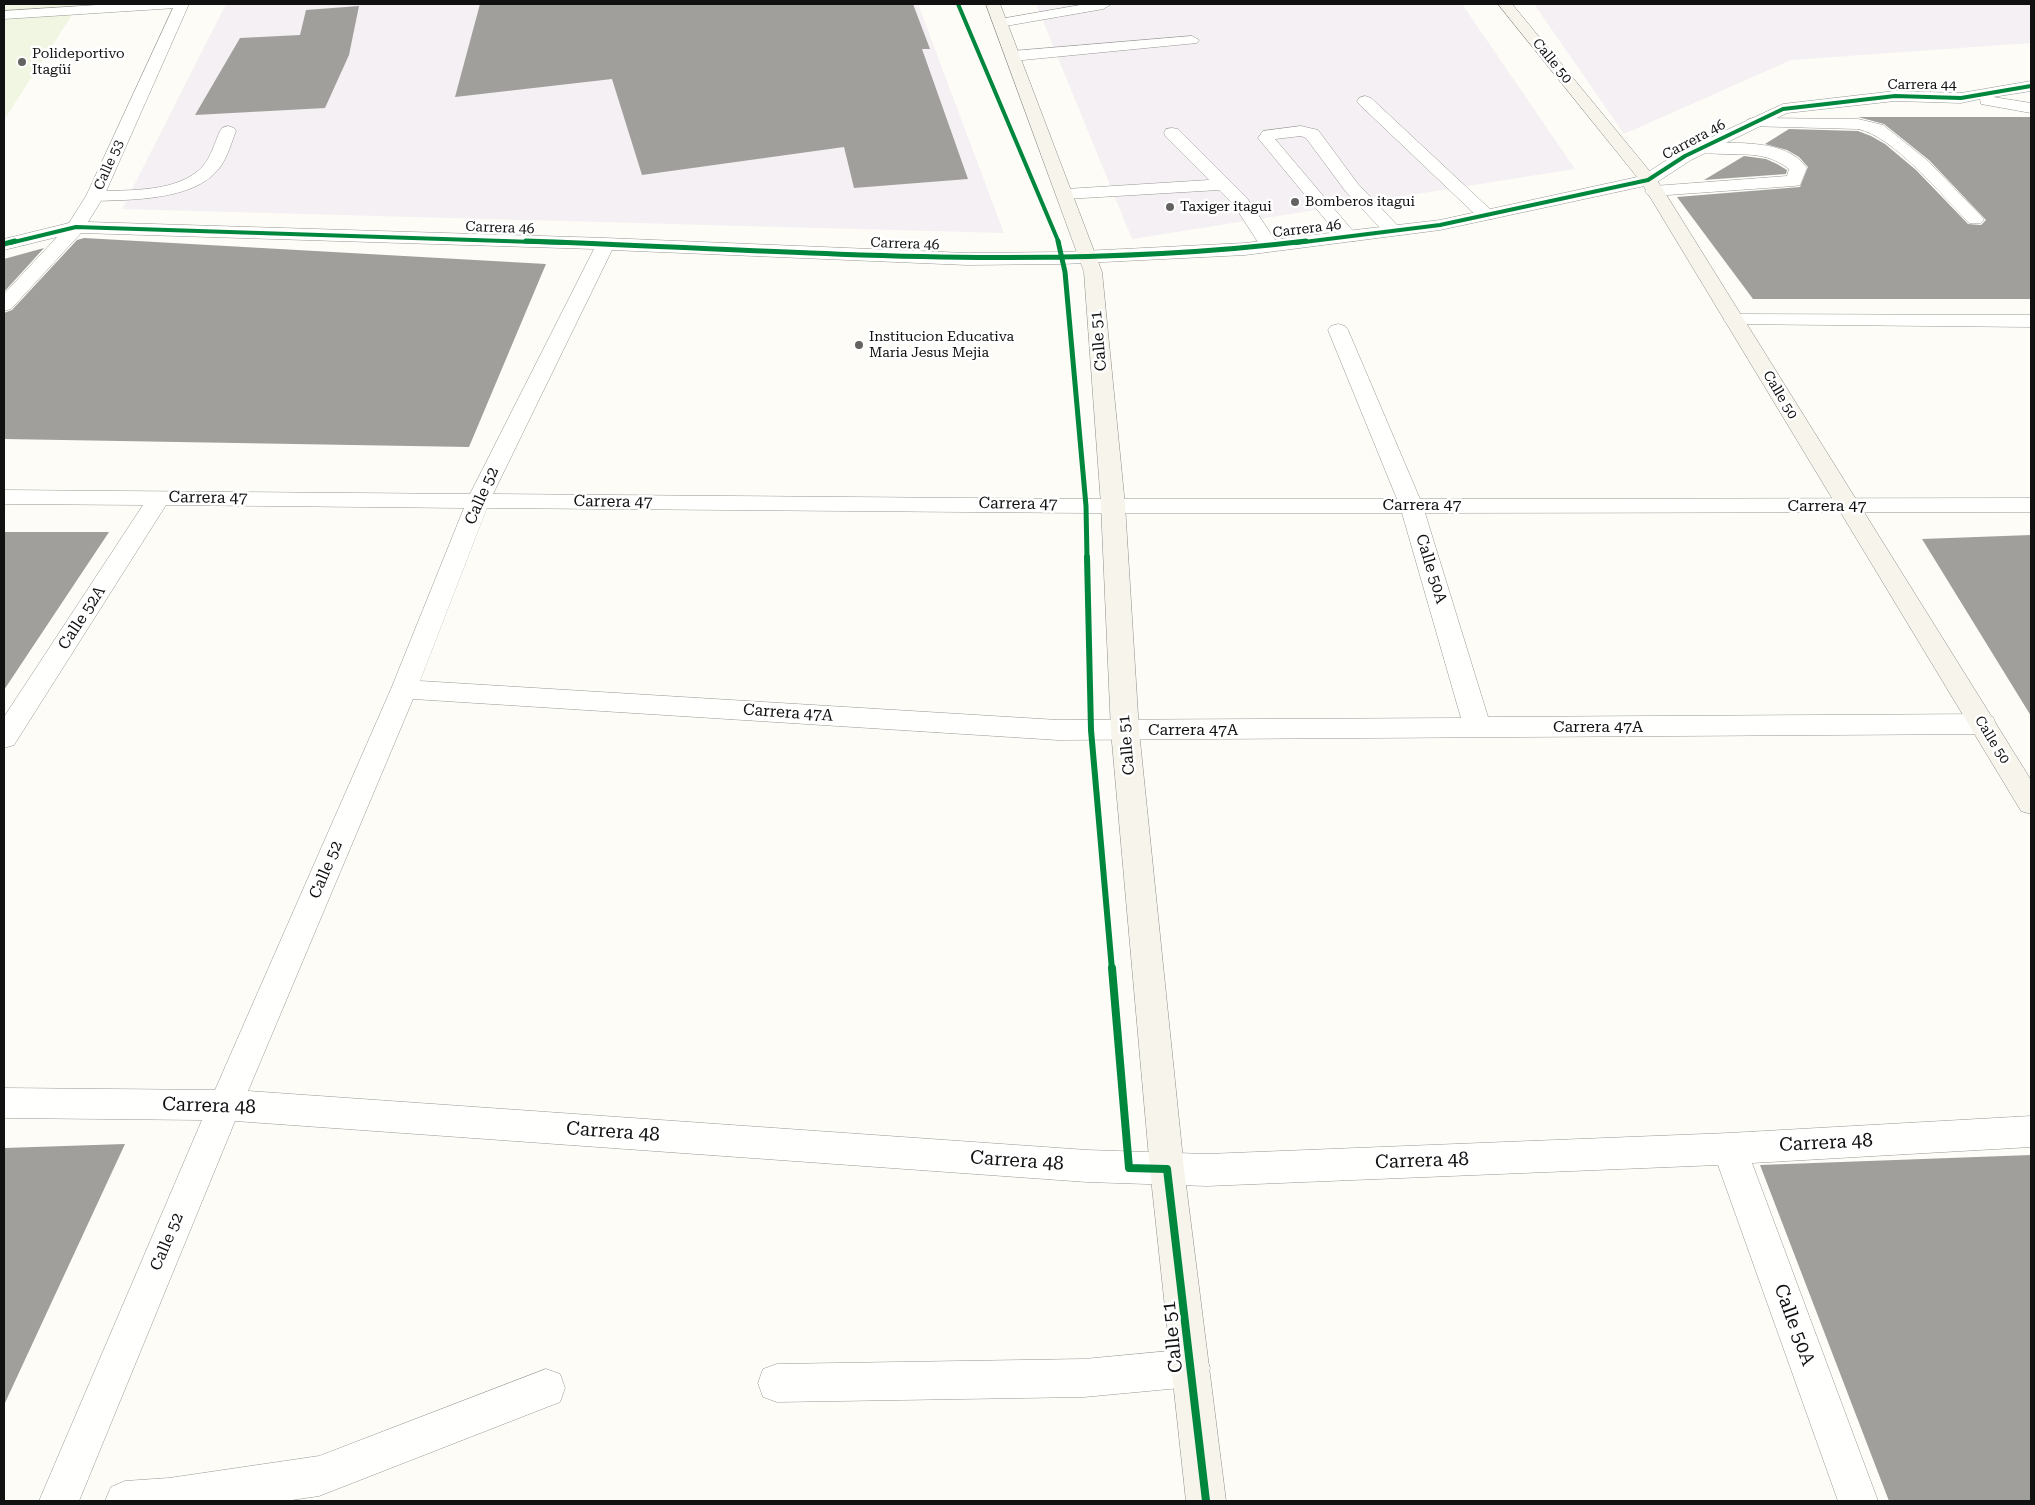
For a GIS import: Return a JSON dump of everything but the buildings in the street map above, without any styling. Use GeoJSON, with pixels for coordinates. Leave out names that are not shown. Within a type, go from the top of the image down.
{"type":"FeatureCollection","features":[{"type":"Feature","properties":{"kind":"street"},"geometry":{"type":"LineString","coordinates":[[4,15],[176,4]]}},
{"type":"Feature","properties":{"kind":"street","name":"Calle 53"},"geometry":{"type":"LineString","coordinates":[[4,305],[76,227],[95,196],[182,4]]}},
{"type":"Feature","properties":{"kind":"street","name":"Calle 51"},"geometry":{"type":"LineString","coordinates":[[993,4],[1066,194],[1093,272],[1113,505],[1125,731],[1167,1169],[1206,1501]]}},
{"type":"Feature","properties":{"kind":"street","name":"Calle 50"},"geometry":{"type":"LineString","coordinates":[[1505,4],[1651,185],[2031,803]]}},
{"type":"Feature","properties":{"kind":"street"},"geometry":{"type":"LineString","coordinates":[[1000,23],[1088,6],[1103,5]]}},
{"type":"Feature","properties":{"kind":"street"},"geometry":{"type":"LineString","coordinates":[[1013,56],[1192,40]]}},
{"type":"Feature","properties":{"kind":"street","name":"Carrera 44"},"geometry":{"type":"LineString","coordinates":[[1783,109],[1895,96],[1961,98],[2031,86]]}},
{"type":"Feature","properties":{"kind":"street"},"geometry":{"type":"LineString","coordinates":[[1961,98],[2031,108]]}},
{"type":"Feature","properties":{"kind":"street"},"geometry":{"type":"LineString","coordinates":[[1365,101],[1486,215]]}},
{"type":"Feature","properties":{"kind":"street","name":"Carrera 46"},"geometry":{"type":"LineString","coordinates":[[4,244],[76,227],[606,244],[967,259],[1089,257],[1270,246],[1440,225],[1651,185],[1703,147],[1783,109]]}},
{"type":"Feature","properties":{"kind":"street"},"geometry":{"type":"LineString","coordinates":[[1753,123],[1858,124],[1878,128],[1922,165],[1975,219]]}},
{"type":"Feature","properties":{"kind":"street"},"geometry":{"type":"LineString","coordinates":[[95,196],[134,195],[179,186],[197,179],[209,171],[228,131]]}},
{"type":"Feature","properties":{"kind":"street"},"geometry":{"type":"LineString","coordinates":[[1349,236],[1268,142],[1266,138],[1269,135],[1301,131],[1312,134],[1352,188],[1394,231]]}},
{"type":"Feature","properties":{"kind":"street"},"geometry":{"type":"LineString","coordinates":[[1172,133],[1241,202],[1270,246]]}},
{"type":"Feature","properties":{"kind":"street"},"geometry":{"type":"LineString","coordinates":[[1651,185],[1794,181],[1798,168],[1783,156],[1761,150],[1703,147]]}},
{"type":"Feature","properties":{"kind":"street"},"geometry":{"type":"LineString","coordinates":[[1066,194],[1223,184]]}},
{"type":"Feature","properties":{"kind":"street","name":"Calle 52"},"geometry":{"type":"LineString","coordinates":[[59,1501],[225,1105],[404,689],[478,501],[606,244]]}},
{"type":"Feature","properties":{"kind":"street"},"geometry":{"type":"LineString","coordinates":[[1734,320],[2031,320]]}},
{"type":"Feature","properties":{"kind":"street","name":"Calle 50A"},"geometry":{"type":"LineString","coordinates":[[1338,330],[1412,505],[1478,728]]}},
{"type":"Feature","properties":{"kind":"street","name":"Carrera 47"},"geometry":{"type":"LineString","coordinates":[[4,497],[1113,505],[2031,505]]}},
{"type":"Feature","properties":{"kind":"street","name":"Calle 52A"},"geometry":{"type":"LineString","coordinates":[[4,738],[160,497]]}},
{"type":"Feature","properties":{"kind":"street","name":"Carrera 47A"},"geometry":{"type":"LineString","coordinates":[[404,689],[1058,730],[1983,724]]}},
{"type":"Feature","properties":{"kind":"street","name":"Carrera 48"},"geometry":{"type":"LineString","coordinates":[[4,1103],[225,1105],[1078,1165],[1207,1170],[1729,1149],[2031,1131]]}},
{"type":"Feature","properties":{"kind":"street","name":"Calle 50A"},"geometry":{"type":"LineString","coordinates":[[1729,1149],[1858,1501]]}},
{"type":"Feature","properties":{"kind":"street"},"geometry":{"type":"LineString","coordinates":[[777,1383],[1084,1378],[1191,1368]]}},
{"type":"Feature","properties":{"kind":"street"},"geometry":{"type":"LineString","coordinates":[[125,1501],[169,1498],[319,1476],[546,1388]]}},
{"type":"Feature","properties":{"kind":"shaded area"},"geometry":{"type":"Polygon","coordinates":[[[226,4],[918,4],[1004,233],[122,209],[226,4]]]}},
{"type":"Feature","properties":{"kind":"shaded area"},"geometry":{"type":"Polygon","coordinates":[[[1036,4],[1462,4],[1575,169],[1132,239],[1036,4]]]}},
{"type":"Feature","properties":{"kind":"shaded area"},"geometry":{"type":"Polygon","coordinates":[[[1534,4],[2031,4],[2031,43],[1791,60],[1624,134],[1534,4]]]}},
{"type":"Feature","properties":{"kind":"green space","name":"Polideportivo Itagüí"},"geometry":{"type":"Polygon","coordinates":[[[4,4],[79,4],[4,120],[4,4]]]}},
{"type":"Feature","properties":{"kind":"cycle path"},"geometry":{"type":"LineString","coordinates":[[958,4],[1059,243],[1065,272],[1086,506],[1091,730],[1129,1168],[1167,1169],[1206,1501]]}},
{"type":"Feature","properties":{"kind":"cycle path"},"geometry":{"type":"LineString","coordinates":[[4,244],[76,227],[606,244],[967,259],[1063,258],[1245,249],[1440,225],[1648,180],[1685,156],[1783,109],[1895,96],[1961,98],[2031,86]]}},
{"type":"Feature","properties":{"kind":"place","name":"Polideportivo Itagüí"},"geometry":{"type":"Point","coordinates":[22,62]}},
{"type":"Feature","properties":{"kind":"place","name":"Bomberos itagui"},"geometry":{"type":"Point","coordinates":[1295,202]}},
{"type":"Feature","properties":{"kind":"place","name":"Taxiger itagui"},"geometry":{"type":"Point","coordinates":[1170,207]}},
{"type":"Feature","properties":{"kind":"place","name":"Institucion Educativa Maria Jesus Mejia"},"geometry":{"type":"Point","coordinates":[859,345]}}]}
